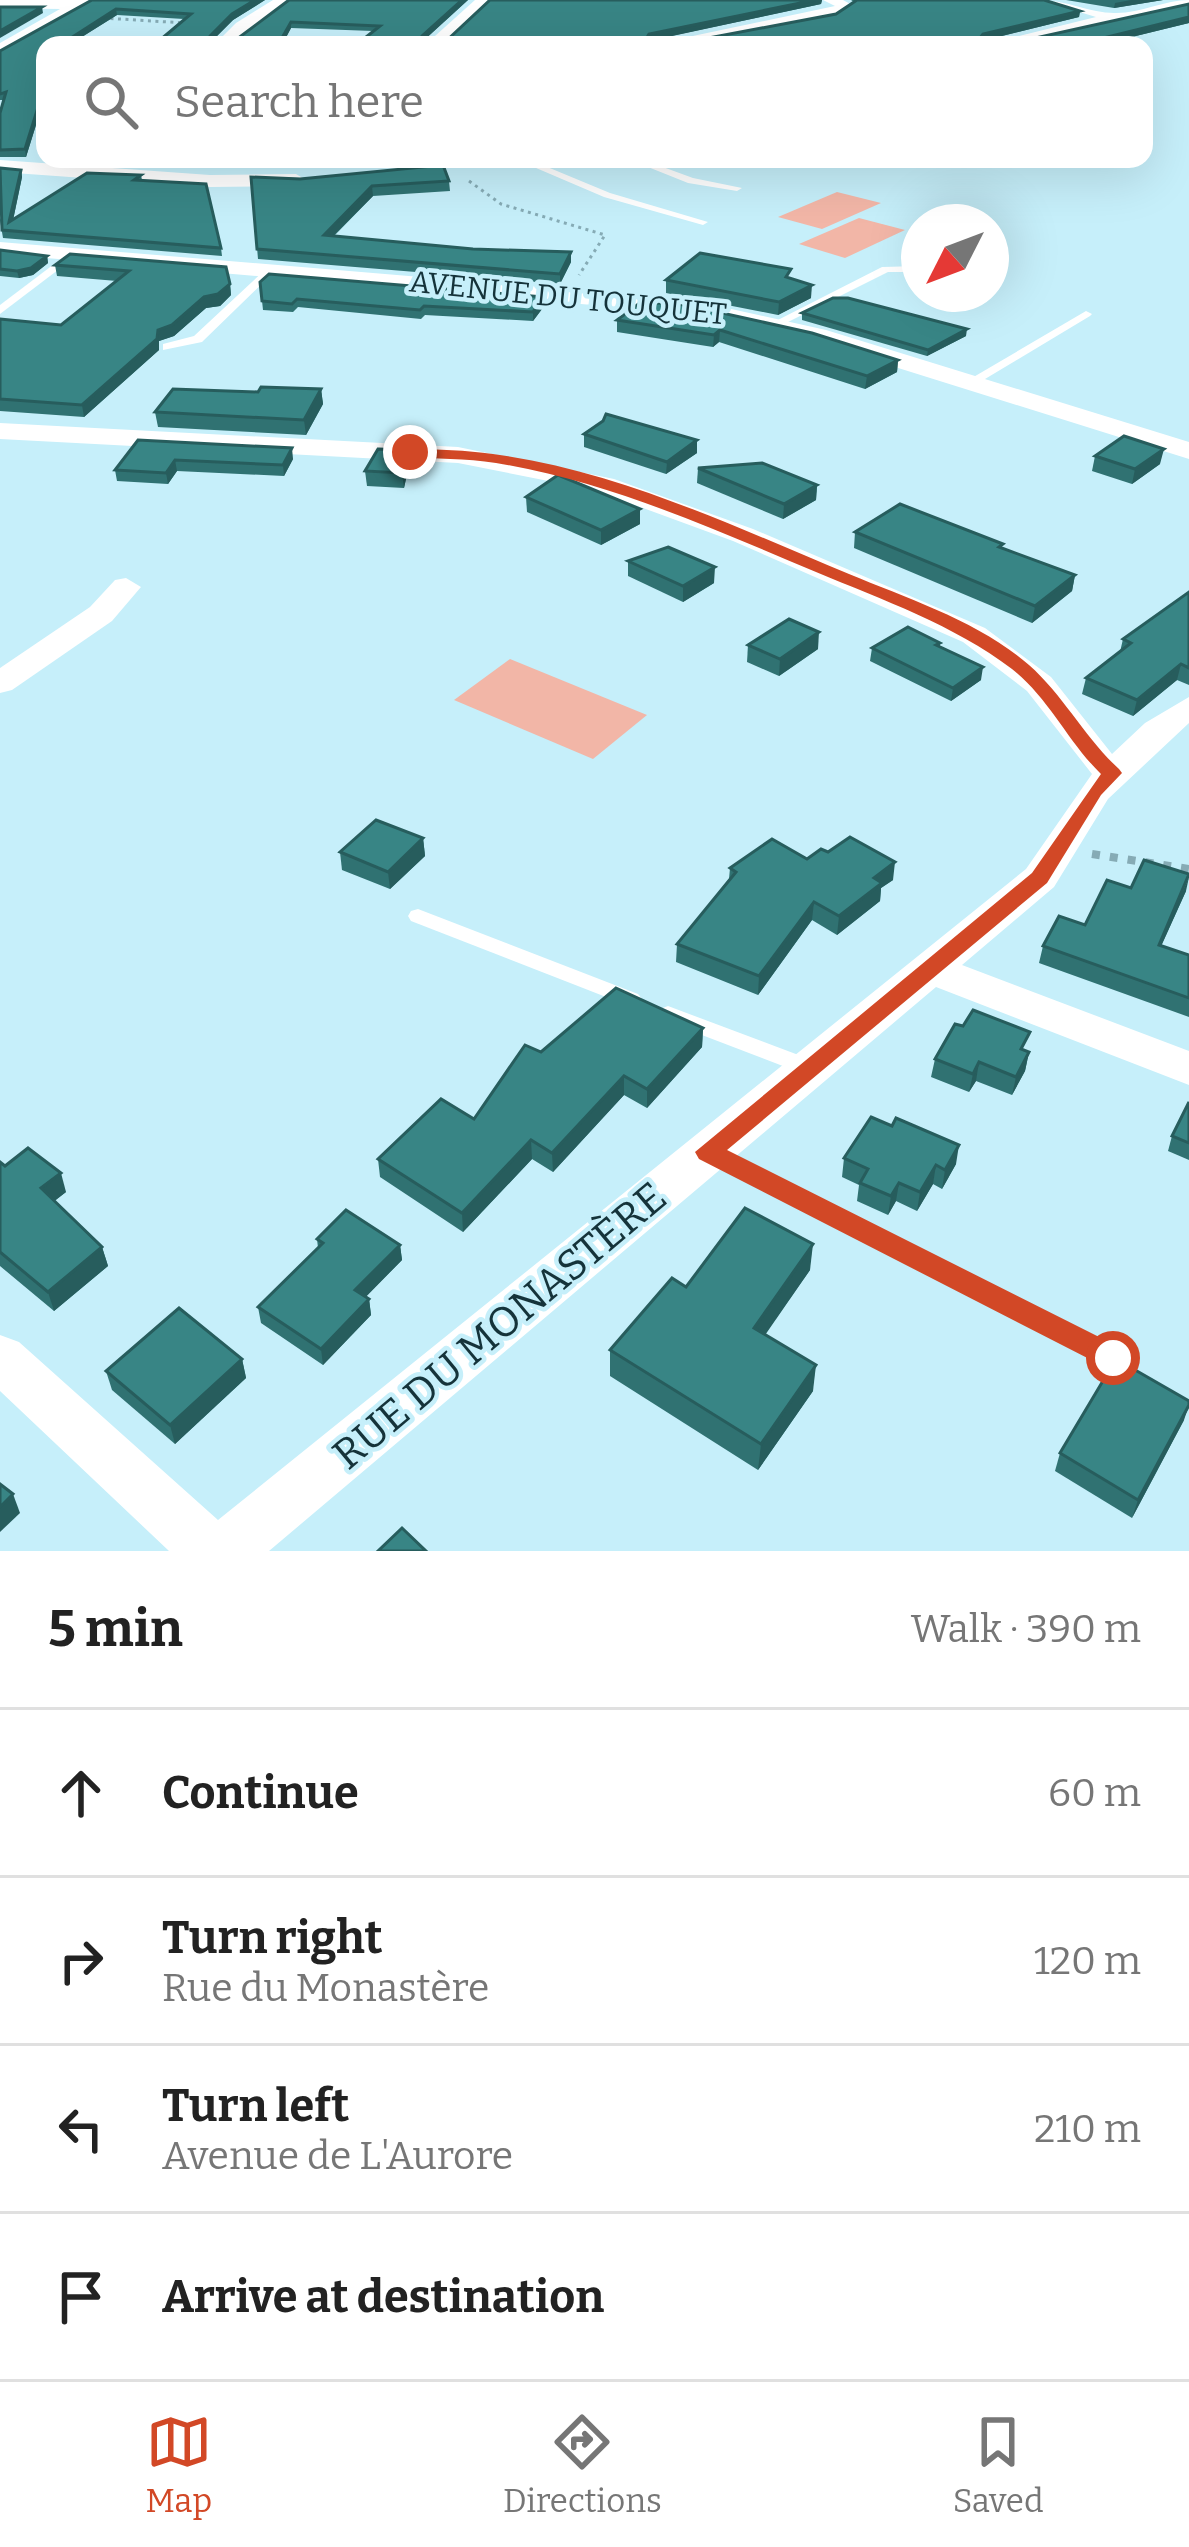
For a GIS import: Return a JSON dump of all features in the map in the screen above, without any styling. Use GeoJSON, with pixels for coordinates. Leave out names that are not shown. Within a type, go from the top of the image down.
{"type":"FeatureCollection","features":[{"type":"Feature","properties":{"kind":"street"},"geometry":{"type":"LineString","coordinates":[[231,36],[283,0]]}},
{"type":"Feature","properties":{"kind":"street"},"geometry":{"type":"LineString","coordinates":[[444,36],[482,0]]}},
{"type":"Feature","properties":{"kind":"street"},"geometry":{"type":"LineString","coordinates":[[707,36],[847,6],[830,0]]}},
{"type":"Feature","properties":{"kind":"street"},"geometry":{"type":"LineString","coordinates":[[1047,0],[1114,17]]}},
{"type":"Feature","properties":{"kind":"street"},"geometry":{"type":"LineString","coordinates":[[1031,36],[1189,1]]}},
{"type":"Feature","properties":{"kind":"street"},"geometry":{"type":"LineString","coordinates":[[0,4],[82,3]]}},
{"type":"Feature","properties":{"kind":"street"},"geometry":{"type":"LineString","coordinates":[[0,49],[82,3]]}},
{"type":"Feature","properties":{"kind":"street"},"geometry":{"type":"LineString","coordinates":[[0,166],[210,181],[324,179]]}},
{"type":"Feature","properties":{"kind":"street"},"geometry":{"type":"LineString","coordinates":[[210,181],[211,168]]}},
{"type":"Feature","properties":{"kind":"street"},"geometry":{"type":"LineString","coordinates":[[385,174],[431,168]]}},
{"type":"Feature","properties":{"kind":"street","name":"AVENUE DU TOUQUET"},"geometry":{"type":"LineString","coordinates":[[0,248],[686,306],[776,324],[1189,451]]}},
{"type":"Feature","properties":{"kind":"street"},"geometry":{"type":"LineString","coordinates":[[0,431],[458,454],[528,464],[602,483],[747,537],[966,631],[1020,666],[1060,707],[1089,752],[1112,773]]}},
{"type":"Feature","properties":{"kind":"street"},"geometry":{"type":"LineString","coordinates":[[0,683],[101,614],[126,587]]}},
{"type":"Feature","properties":{"kind":"street","name":"RUE DU MONASTÈRE"},"geometry":{"type":"LineString","coordinates":[[225,1551],[1040,878],[1094,792],[1189,707]]}},
{"type":"Feature","properties":{"kind":"street"},"geometry":{"type":"LineString","coordinates":[[932,969],[1189,1069]]}},
{"type":"Feature","properties":{"kind":"street"},"geometry":{"type":"LineString","coordinates":[[0,1358],[160,1501],[208,1551]]}},
{"type":"Feature","properties":{"kind":"lane"},"geometry":{"type":"LineString","coordinates":[[542,168],[607,195],[703,221]]}},
{"type":"Feature","properties":{"kind":"lane"},"geometry":{"type":"LineString","coordinates":[[657,168],[691,181],[737,188]]}},
{"type":"Feature","properties":{"kind":"lane"},"geometry":{"type":"LineString","coordinates":[[0,311],[74,254]]}},
{"type":"Feature","properties":{"kind":"lane"},"geometry":{"type":"LineString","coordinates":[[776,324],[886,269],[901,269]]}},
{"type":"Feature","properties":{"kind":"lane"},"geometry":{"type":"LineString","coordinates":[[167,347],[198,339],[271,270]]}},
{"type":"Feature","properties":{"kind":"lane"},"geometry":{"type":"LineString","coordinates":[[971,382],[1086,314]]}},
{"type":"Feature","properties":{"kind":"lane"},"geometry":{"type":"LineString","coordinates":[[418,916],[809,1069]]}},
{"type":"Feature","properties":{"kind":"lane"},"geometry":{"type":"LineString","coordinates":[[708,1152],[1113,1358]]}},
{"type":"Feature","properties":{"kind":"path"},"geometry":{"type":"LineString","coordinates":[[57,16],[241,26]]}},
{"type":"Feature","properties":{"kind":"path"},"geometry":{"type":"LineString","coordinates":[[449,168],[501,204],[605,235],[567,293]]}},
{"type":"Feature","properties":{"kind":"path"},"geometry":{"type":"LineString","coordinates":[[1061,849],[1189,868]]}},
{"type":"Feature","properties":{"kind":"shaded area"},"geometry":{"type":"Polygon","coordinates":[[[837,192],[881,203],[822,229],[778,217],[837,192]]]}},
{"type":"Feature","properties":{"kind":"shaded area"},"geometry":{"type":"Polygon","coordinates":[[[859,218],[901,229],[845,258],[799,244],[859,218]]]}},
{"type":"Feature","properties":{"kind":"shaded area"},"geometry":{"type":"Polygon","coordinates":[[[510,659],[647,715],[593,759],[454,700],[510,659]]]}},
{"type":"Feature","properties":{"kind":"building"},"geometry":{"type":"Polygon","coordinates":[[[92,0],[255,0],[210,36],[165,36],[191,14],[116,9],[74,36],[36,36],[36,114],[25,149],[0,150],[0,113],[6,92],[0,94],[0,51],[92,0]]]}},
{"type":"Feature","properties":{"kind":"building"},"geometry":{"type":"Polygon","coordinates":[[[289,0],[462,0],[422,36],[367,36],[380,26],[291,22],[283,36],[241,36],[289,0]]]}},
{"type":"Feature","properties":{"kind":"building"},"geometry":{"type":"Polygon","coordinates":[[[490,0],[815,0],[649,34],[451,36],[490,0]]]}},
{"type":"Feature","properties":{"kind":"building"},"geometry":{"type":"Polygon","coordinates":[[[857,0],[1044,0],[1080,11],[983,34],[719,36],[836,14],[857,0]]]}},
{"type":"Feature","properties":{"kind":"building"},"geometry":{"type":"Polygon","coordinates":[[[1189,4],[1189,17],[1112,36],[1045,36],[1189,4]]]}},
{"type":"Feature","properties":{"kind":"building"},"geometry":{"type":"Polygon","coordinates":[[[0,7],[42,7],[0,31],[0,7]]]}},
{"type":"Feature","properties":{"kind":"building"},"geometry":{"type":"Polygon","coordinates":[[[0,168],[21,170],[9,222],[87,173],[206,184],[221,248],[2,230],[0,168]]]}},
{"type":"Feature","properties":{"kind":"building"},"geometry":{"type":"Polygon","coordinates":[[[444,168],[449,181],[372,186],[324,235],[473,249],[571,252],[560,274],[257,249],[251,177],[300,179],[444,168]]]}},
{"type":"Feature","properties":{"kind":"building"},"geometry":{"type":"Polygon","coordinates":[[[0,250],[47,256],[31,268],[0,269],[0,250]]]}},
{"type":"Feature","properties":{"kind":"building"},"geometry":{"type":"Polygon","coordinates":[[[700,253],[791,269],[786,277],[812,285],[779,302],[666,280],[700,253]]]}},
{"type":"Feature","properties":{"kind":"building"},"geometry":{"type":"Polygon","coordinates":[[[70,254],[226,267],[230,284],[158,330],[157,339],[82,405],[0,399],[0,319],[61,325],[129,271],[55,265],[70,254]]]}},
{"type":"Feature","properties":{"kind":"building"},"geometry":{"type":"Polygon","coordinates":[[[269,274],[544,297],[533,312],[424,306],[420,310],[297,299],[292,304],[262,301],[260,282],[269,274]]]}},
{"type":"Feature","properties":{"kind":"building"},"geometry":{"type":"Polygon","coordinates":[[[833,298],[848,298],[967,329],[928,350],[802,313],[833,298]]]}},
{"type":"Feature","properties":{"kind":"building"},"geometry":{"type":"Polygon","coordinates":[[[641,302],[686,305],[812,333],[898,360],[867,376],[720,330],[714,335],[617,320],[641,302]]]}},
{"type":"Feature","properties":{"kind":"building"},"geometry":{"type":"Polygon","coordinates":[[[261,387],[321,389],[304,420],[155,412],[173,389],[258,392],[261,387]]]}},
{"type":"Feature","properties":{"kind":"building"},"geometry":{"type":"Polygon","coordinates":[[[606,414],[697,440],[667,462],[584,434],[606,414]]]}},
{"type":"Feature","properties":{"kind":"building"},"geometry":{"type":"Polygon","coordinates":[[[1124,436],[1164,449],[1135,469],[1095,456],[1124,436]]]}},
{"type":"Feature","properties":{"kind":"building"},"geometry":{"type":"Polygon","coordinates":[[[138,440],[292,448],[283,465],[175,460],[166,473],[115,470],[138,440]]]}},
{"type":"Feature","properties":{"kind":"building"},"geometry":{"type":"Polygon","coordinates":[[[378,449],[408,450],[402,473],[365,471],[378,449]]]}},
{"type":"Feature","properties":{"kind":"building"},"geometry":{"type":"Polygon","coordinates":[[[762,463],[817,485],[784,504],[698,468],[762,463]]]}},
{"type":"Feature","properties":{"kind":"building"},"geometry":{"type":"Polygon","coordinates":[[[558,475],[640,509],[601,530],[526,497],[558,475]]]}},
{"type":"Feature","properties":{"kind":"building"},"geometry":{"type":"Polygon","coordinates":[[[900,504],[1075,575],[1035,606],[855,532],[900,504]]]}},
{"type":"Feature","properties":{"kind":"building"},"geometry":{"type":"Polygon","coordinates":[[[668,547],[715,567],[683,586],[628,561],[668,547]]]}},
{"type":"Feature","properties":{"kind":"building"},"geometry":{"type":"Polygon","coordinates":[[[1189,592],[1189,668],[1181,664],[1137,700],[1086,678],[1131,643],[1123,639],[1189,592]]]}},
{"type":"Feature","properties":{"kind":"building"},"geometry":{"type":"Polygon","coordinates":[[[789,619],[819,632],[780,659],[748,645],[789,619]]]}},
{"type":"Feature","properties":{"kind":"building"},"geometry":{"type":"Polygon","coordinates":[[[908,627],[983,667],[953,688],[872,648],[908,627]]]}},
{"type":"Feature","properties":{"kind":"building"},"geometry":{"type":"Polygon","coordinates":[[[376,820],[423,838],[388,872],[340,852],[376,820]]]}},
{"type":"Feature","properties":{"kind":"building"},"geometry":{"type":"Polygon","coordinates":[[[850,837],[895,862],[874,878],[882,883],[839,916],[814,902],[759,976],[677,944],[736,872],[730,868],[772,839],[807,859],[850,837]]]}},
{"type":"Feature","properties":{"kind":"building"},"geometry":{"type":"Polygon","coordinates":[[[1144,860],[1189,874],[1159,945],[1189,955],[1189,998],[1043,946],[1059,916],[1085,925],[1107,880],[1131,888],[1144,860]]]}},
{"type":"Feature","properties":{"kind":"building"},"geometry":{"type":"Polygon","coordinates":[[[616,988],[703,1028],[647,1089],[624,1076],[552,1153],[531,1140],[462,1213],[378,1159],[441,1099],[474,1119],[525,1045],[541,1052],[616,988]]]}},
{"type":"Feature","properties":{"kind":"building"},"geometry":{"type":"Polygon","coordinates":[[[973,1010],[1030,1032],[1021,1049],[1029,1052],[1016,1077],[979,1062],[973,1074],[935,1059],[955,1024],[963,1026],[973,1010]]]}},
{"type":"Feature","properties":{"kind":"building"},"geometry":{"type":"Polygon","coordinates":[[[1189,1102],[1189,1143],[1172,1136],[1189,1102]]]}},
{"type":"Feature","properties":{"kind":"building"},"geometry":{"type":"Polygon","coordinates":[[[871,1117],[892,1126],[896,1118],[959,1145],[945,1170],[936,1165],[920,1192],[899,1183],[891,1196],[860,1183],[868,1169],[844,1158],[871,1117]]]}},
{"type":"Feature","properties":{"kind":"building"},"geometry":{"type":"Polygon","coordinates":[[[28,1148],[61,1173],[41,1188],[102,1247],[48,1292],[0,1252],[0,1162],[5,1166],[28,1148]]]}},
{"type":"Feature","properties":{"kind":"building"},"geometry":{"type":"Polygon","coordinates":[[[745,1208],[813,1244],[754,1328],[816,1365],[761,1444],[610,1350],[672,1278],[686,1287],[745,1208]]]}},
{"type":"Feature","properties":{"kind":"building"},"geometry":{"type":"Polygon","coordinates":[[[346,1210],[400,1245],[355,1290],[369,1299],[321,1349],[258,1307],[323,1243],[317,1239],[346,1210]]]}},
{"type":"Feature","properties":{"kind":"building"},"geometry":{"type":"Polygon","coordinates":[[[179,1308],[242,1359],[170,1425],[106,1371],[179,1308]]]}},
{"type":"Feature","properties":{"kind":"building"},"geometry":{"type":"Polygon","coordinates":[[[1116,1359],[1189,1401],[1138,1500],[1060,1453],[1116,1359]]]}},
{"type":"Feature","properties":{"kind":"building"},"geometry":{"type":"Polygon","coordinates":[[[0,1484],[13,1494],[0,1507],[0,1484]]]}},
{"type":"Feature","properties":{"kind":"building"},"geometry":{"type":"Polygon","coordinates":[[[402,1528],[426,1551],[378,1551],[402,1528]]]}},
{"type":"Feature","properties":{"kind":"route"},"geometry":{"type":"LineString","coordinates":[[410,452],[496,458],[602,483],[695,516],[934,615],[1020,666],[1060,707],[1098,764],[1112,773],[1094,792],[1040,878],[708,1152],[1113,1358]]}}]}
